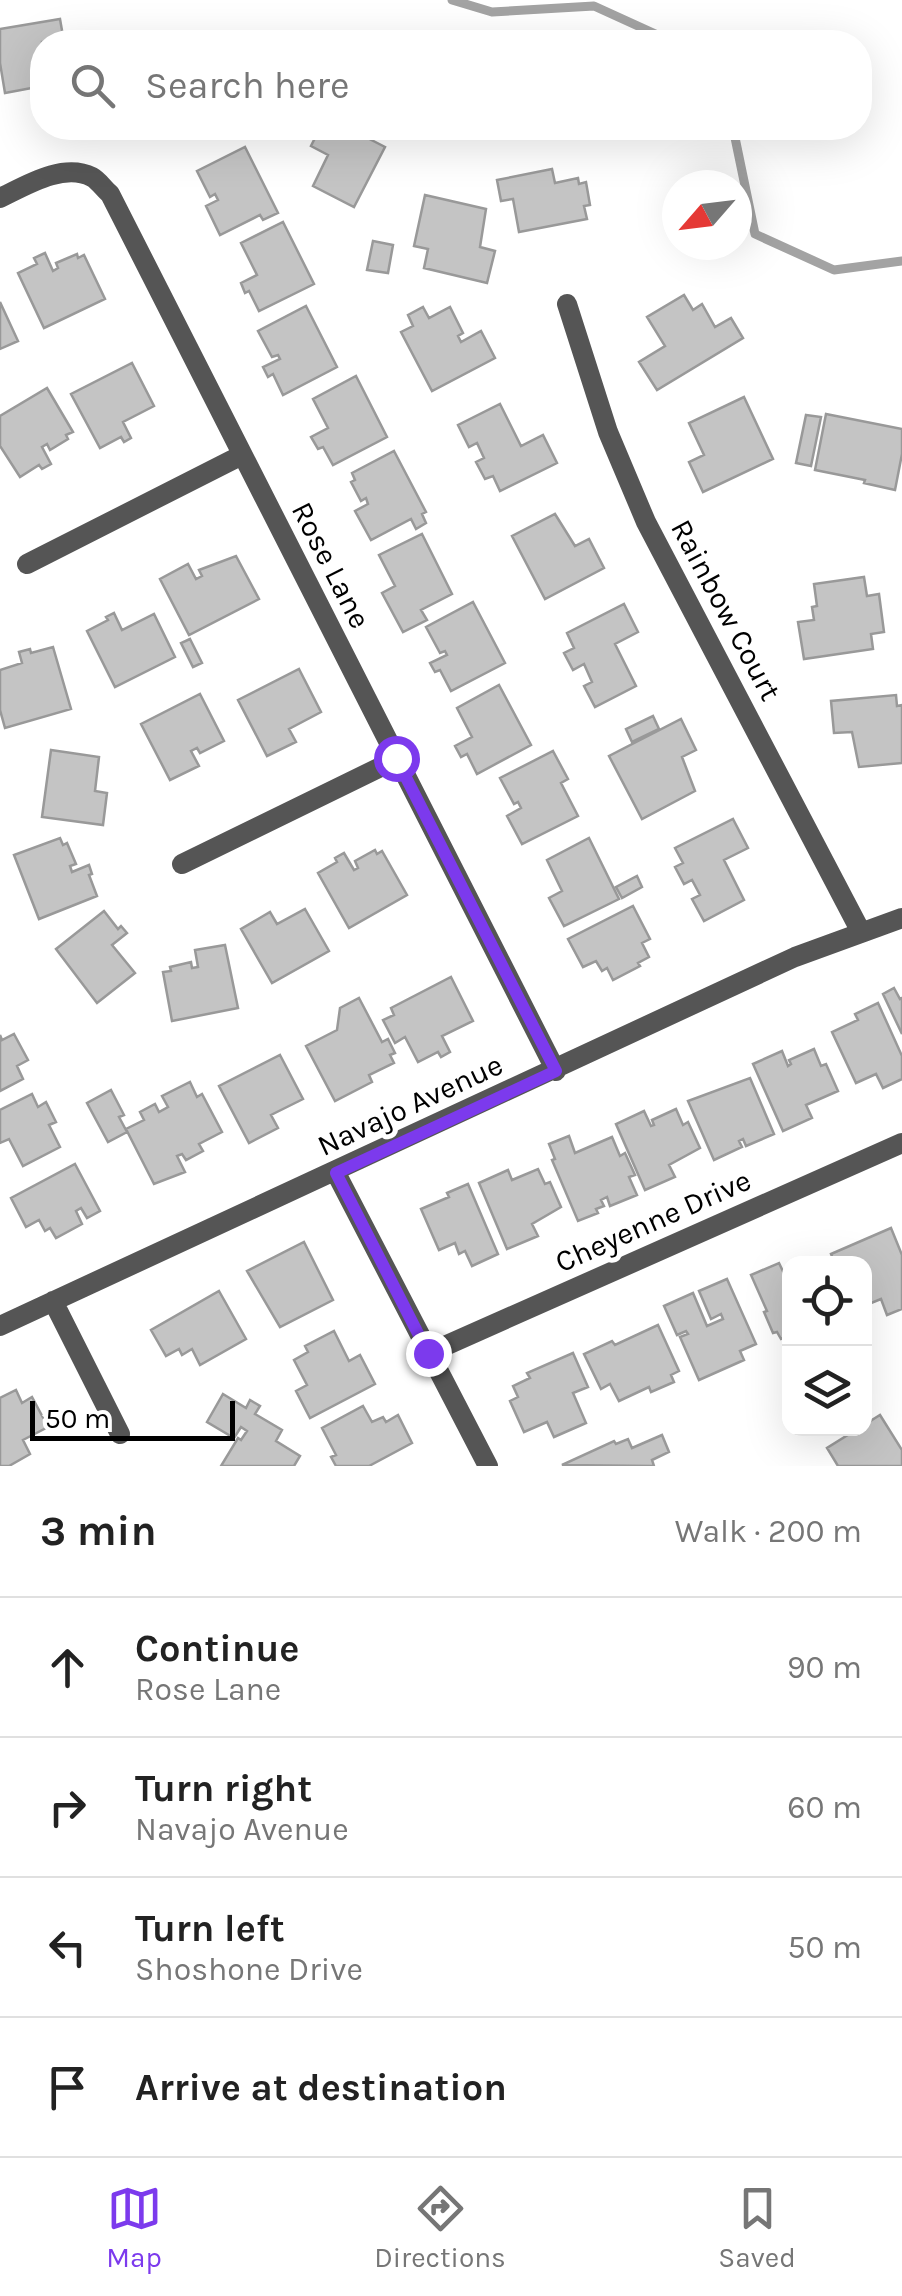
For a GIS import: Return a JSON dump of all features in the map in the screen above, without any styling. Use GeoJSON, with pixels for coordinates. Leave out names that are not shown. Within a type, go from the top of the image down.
{"type":"FeatureCollection","features":[{"type":"Feature","properties":{"kind":"street","name":"Rose Lane"},"geometry":{"type":"LineString","coordinates":[[0,198],[62,173],[91,176],[110,194],[556,1071]]}},
{"type":"Feature","properties":{"kind":"street","name":"Rainbow Court"},"geometry":{"type":"LineString","coordinates":[[567,304],[608,432],[646,522],[860,932]]}},
{"type":"Feature","properties":{"kind":"street"},"geometry":{"type":"LineString","coordinates":[[27,564],[242,456]]}},
{"type":"Feature","properties":{"kind":"street"},"geometry":{"type":"LineString","coordinates":[[182,864],[396,758]]}},
{"type":"Feature","properties":{"kind":"street","name":"Navajo Avenue"},"geometry":{"type":"LineString","coordinates":[[1,1324],[336,1173],[794,957],[902,918]]}},
{"type":"Feature","properties":{"kind":"street","name":"Cheyenne Drive"},"geometry":{"type":"LineString","coordinates":[[428,1353],[902,1143]]}},
{"type":"Feature","properties":{"kind":"street"},"geometry":{"type":"LineString","coordinates":[[336,1173],[488,1466]]}},
{"type":"Feature","properties":{"kind":"street"},"geometry":{"type":"LineString","coordinates":[[53,1301],[120,1434]]}},
{"type":"Feature","properties":{"kind":"building"},"geometry":{"type":"Polygon","coordinates":[[[60,19],[62,30],[30,30],[30,88],[5,93],[0,29],[60,19]]]}},
{"type":"Feature","properties":{"kind":"building"},"geometry":{"type":"Polygon","coordinates":[[[314,140],[371,140],[385,147],[354,207],[313,186],[328,155],[311,146],[314,140]]]}},
{"type":"Feature","properties":{"kind":"building"},"geometry":{"type":"Polygon","coordinates":[[[245,147],[278,213],[263,220],[260,215],[220,235],[206,206],[218,200],[215,194],[210,197],[197,171],[245,147]]]}},
{"type":"Feature","properties":{"kind":"building"},"geometry":{"type":"Polygon","coordinates":[[[552,169],[555,183],[578,178],[579,184],[586,182],[590,205],[584,206],[587,219],[519,232],[513,199],[501,201],[497,180],[552,169]]]}},
{"type":"Feature","properties":{"kind":"building"},"geometry":{"type":"Polygon","coordinates":[[[425,195],[486,209],[480,247],[495,251],[487,283],[424,268],[428,249],[414,246],[425,195]]]}},
{"type":"Feature","properties":{"kind":"building"},"geometry":{"type":"Polygon","coordinates":[[[283,222],[314,284],[259,311],[241,283],[257,275],[241,243],[283,222]]]}},
{"type":"Feature","properties":{"kind":"building"},"geometry":{"type":"Polygon","coordinates":[[[373,241],[393,245],[388,273],[367,270],[373,241]]]}},
{"type":"Feature","properties":{"kind":"building"},"geometry":{"type":"Polygon","coordinates":[[[45,253],[53,271],[58,268],[56,263],[84,255],[105,299],[44,328],[18,273],[37,264],[34,258],[45,253]]]}},
{"type":"Feature","properties":{"kind":"building"},"geometry":{"type":"Polygon","coordinates":[[[684,295],[693,310],[702,304],[715,327],[731,318],[743,338],[657,390],[639,362],[665,346],[647,317],[684,295]]]}},
{"type":"Feature","properties":{"kind":"building"},"geometry":{"type":"Polygon","coordinates":[[[0,302],[18,341],[0,349],[0,302]]]}},
{"type":"Feature","properties":{"kind":"building"},"geometry":{"type":"Polygon","coordinates":[[[306,306],[337,367],[283,395],[273,374],[268,377],[263,367],[280,359],[278,355],[272,357],[258,331],[306,306]]]}},
{"type":"Feature","properties":{"kind":"building"},"geometry":{"type":"Polygon","coordinates":[[[423,307],[429,318],[450,307],[463,333],[458,336],[461,342],[481,331],[495,358],[432,391],[401,332],[413,326],[408,315],[423,307]]]}},
{"type":"Feature","properties":{"kind":"building"},"geometry":{"type":"Polygon","coordinates":[[[132,363],[154,406],[123,422],[131,438],[124,442],[121,437],[100,448],[71,394],[132,363]]]}},
{"type":"Feature","properties":{"kind":"building"},"geometry":{"type":"Polygon","coordinates":[[[356,376],[387,437],[333,465],[323,447],[318,449],[311,437],[328,428],[313,399],[356,376]]]}},
{"type":"Feature","properties":{"kind":"building"},"geometry":{"type":"Polygon","coordinates":[[[47,388],[73,432],[50,450],[47,444],[42,447],[51,464],[42,469],[39,465],[20,477],[0,446],[0,416],[47,388]]]}},
{"type":"Feature","properties":{"kind":"building"},"geometry":{"type":"Polygon","coordinates":[[[744,397],[773,459],[703,492],[689,462],[704,455],[689,423],[744,397]]]}},
{"type":"Feature","properties":{"kind":"building"},"geometry":{"type":"Polygon","coordinates":[[[500,404],[521,446],[543,435],[557,463],[500,491],[493,476],[485,479],[476,462],[484,458],[477,443],[469,447],[458,425],[500,404]]]}},
{"type":"Feature","properties":{"kind":"building"},"geometry":{"type":"Polygon","coordinates":[[[826,414],[902,429],[895,490],[815,470],[826,414]]]}},
{"type":"Feature","properties":{"kind":"building"},"geometry":{"type":"Polygon","coordinates":[[[806,415],[821,417],[811,466],[796,463],[806,415]]]}},
{"type":"Feature","properties":{"kind":"building"},"geometry":{"type":"Polygon","coordinates":[[[394,451],[426,512],[422,514],[426,523],[416,529],[411,519],[371,540],[355,511],[368,504],[366,498],[361,501],[351,482],[355,480],[352,473],[394,451]]]}},
{"type":"Feature","properties":{"kind":"building"},"geometry":{"type":"Polygon","coordinates":[[[555,514],[575,546],[589,539],[604,568],[545,599],[512,536],[555,514]]]}},
{"type":"Feature","properties":{"kind":"building"},"geometry":{"type":"Polygon","coordinates":[[[422,534],[452,594],[421,610],[427,620],[403,632],[382,593],[395,586],[379,555],[422,534]]]}},
{"type":"Feature","properties":{"kind":"building"},"geometry":{"type":"Polygon","coordinates":[[[236,556],[259,599],[189,635],[160,579],[188,564],[196,579],[202,576],[199,570],[236,556]]]}},
{"type":"Feature","properties":{"kind":"building"},"geometry":{"type":"Polygon","coordinates":[[[864,577],[867,596],[879,594],[884,632],[871,634],[873,649],[804,659],[798,622],[814,620],[814,584],[864,577]]]}},
{"type":"Feature","properties":{"kind":"building"},"geometry":{"type":"Polygon","coordinates":[[[473,602],[505,663],[451,691],[440,670],[435,672],[430,663],[447,655],[445,651],[440,653],[426,627],[473,602]]]}},
{"type":"Feature","properties":{"kind":"building"},"geometry":{"type":"Polygon","coordinates":[[[624,604],[638,632],[615,644],[636,686],[595,707],[584,686],[592,682],[584,664],[573,670],[564,653],[574,648],[567,633],[624,604]]]}},
{"type":"Feature","properties":{"kind":"building"},"geometry":{"type":"Polygon","coordinates":[[[114,613],[122,630],[154,614],[175,657],[115,687],[87,631],[114,613]]]}},
{"type":"Feature","properties":{"kind":"building"},"geometry":{"type":"Polygon","coordinates":[[[190,639],[202,663],[193,667],[181,643],[190,639]]]}},
{"type":"Feature","properties":{"kind":"building"},"geometry":{"type":"Polygon","coordinates":[[[53,647],[71,709],[5,728],[0,710],[0,670],[22,663],[19,652],[53,647]]]}},
{"type":"Feature","properties":{"kind":"building"},"geometry":{"type":"Polygon","coordinates":[[[299,669],[321,712],[289,729],[296,742],[267,756],[238,700],[299,669]]]}},
{"type":"Feature","properties":{"kind":"building"},"geometry":{"type":"Polygon","coordinates":[[[499,685],[531,745],[477,774],[467,754],[461,757],[455,746],[472,737],[457,708],[499,685]]]}},
{"type":"Feature","properties":{"kind":"building"},"geometry":{"type":"Polygon","coordinates":[[[200,694],[224,741],[200,753],[197,748],[191,751],[199,766],[170,780],[141,724],[200,694]]]}},
{"type":"Feature","properties":{"kind":"building"},"geometry":{"type":"Polygon","coordinates":[[[896,695],[897,706],[902,705],[902,763],[859,767],[852,732],[834,733],[831,701],[896,695]]]}},
{"type":"Feature","properties":{"kind":"building"},"geometry":{"type":"Polygon","coordinates":[[[653,716],[659,729],[632,742],[626,729],[653,716]]]}},
{"type":"Feature","properties":{"kind":"building"},"geometry":{"type":"Polygon","coordinates":[[[681,719],[696,750],[682,757],[695,791],[642,819],[609,756],[681,719]]]}},
{"type":"Feature","properties":{"kind":"building"},"geometry":{"type":"Polygon","coordinates":[[[51,750],[99,757],[95,791],[107,793],[103,825],[42,817],[51,750]]]}},
{"type":"Feature","properties":{"kind":"building"},"geometry":{"type":"Polygon","coordinates":[[[553,751],[568,779],[561,783],[578,816],[522,844],[507,816],[521,808],[518,802],[514,804],[500,778],[553,751]]]}},
{"type":"Feature","properties":{"kind":"building"},"geometry":{"type":"Polygon","coordinates":[[[733,819],[748,848],[724,860],[744,900],[704,921],[692,899],[700,895],[692,880],[684,884],[675,867],[683,863],[675,848],[733,819]]]}},
{"type":"Feature","properties":{"kind":"building"},"geometry":{"type":"Polygon","coordinates":[[[60,838],[63,845],[67,843],[76,864],[70,866],[72,872],[89,865],[97,896],[39,919],[14,855],[60,838]]]}},
{"type":"Feature","properties":{"kind":"building"},"geometry":{"type":"Polygon","coordinates":[[[589,838],[619,899],[564,926],[549,898],[562,891],[547,860],[589,838]]]}},
{"type":"Feature","properties":{"kind":"building"},"geometry":{"type":"Polygon","coordinates":[[[375,850],[377,854],[382,851],[407,895],[349,928],[318,873],[344,853],[354,870],[358,868],[355,861],[375,850]]]}},
{"type":"Feature","properties":{"kind":"building"},"geometry":{"type":"Polygon","coordinates":[[[637,876],[642,887],[622,898],[616,887],[637,876]]]}},
{"type":"Feature","properties":{"kind":"building"},"geometry":{"type":"Polygon","coordinates":[[[633,906],[650,939],[642,943],[649,957],[613,980],[607,968],[602,971],[596,961],[583,967],[568,939],[633,906]]]}},
{"type":"Feature","properties":{"kind":"building"},"geometry":{"type":"Polygon","coordinates":[[[305,909],[329,951],[272,983],[241,929],[270,912],[277,924],[305,909]]]}},
{"type":"Feature","properties":{"kind":"building"},"geometry":{"type":"Polygon","coordinates":[[[104,911],[118,929],[121,926],[127,933],[112,945],[135,973],[97,1003],[56,949],[104,911]]]}},
{"type":"Feature","properties":{"kind":"building"},"geometry":{"type":"Polygon","coordinates":[[[225,945],[238,1008],[172,1021],[163,972],[191,962],[192,968],[198,967],[195,950],[225,945]]]}},
{"type":"Feature","properties":{"kind":"building"},"geometry":{"type":"Polygon","coordinates":[[[451,977],[473,1021],[442,1036],[450,1052],[441,1057],[438,1052],[418,1062],[405,1037],[395,1043],[383,1020],[394,1015],[391,1008],[451,977]]]}},
{"type":"Feature","properties":{"kind":"building"},"geometry":{"type":"Polygon","coordinates":[[[894,988],[902,998],[902,1034],[883,994],[894,988]]]}},
{"type":"Feature","properties":{"kind":"building"},"geometry":{"type":"Polygon","coordinates":[[[359,998],[382,1042],[388,1039],[395,1053],[390,1055],[394,1063],[369,1075],[372,1082],[335,1101],[306,1046],[337,1030],[340,1008],[359,998]]]}},
{"type":"Feature","properties":{"kind":"building"},"geometry":{"type":"Polygon","coordinates":[[[878,1003],[902,1056],[902,1079],[883,1088],[876,1074],[856,1083],[832,1032],[858,1020],[855,1014],[878,1003]]]}},
{"type":"Feature","properties":{"kind":"building"},"geometry":{"type":"Polygon","coordinates":[[[14,1034],[28,1060],[17,1066],[23,1079],[0,1091],[0,1035],[2,1040],[14,1034]]]}},
{"type":"Feature","properties":{"kind":"building"},"geometry":{"type":"Polygon","coordinates":[[[814,1049],[838,1091],[806,1105],[812,1118],[783,1131],[753,1064],[782,1051],[788,1066],[789,1060],[814,1049]]]}},
{"type":"Feature","properties":{"kind":"building"},"geometry":{"type":"Polygon","coordinates":[[[280,1055],[303,1099],[271,1115],[278,1128],[249,1143],[219,1086],[280,1055]]]}},
{"type":"Feature","properties":{"kind":"building"},"geometry":{"type":"Polygon","coordinates":[[[750,1078],[774,1134],[746,1146],[743,1139],[739,1141],[742,1147],[714,1160],[688,1101],[750,1078]]]}},
{"type":"Feature","properties":{"kind":"building"},"geometry":{"type":"Polygon","coordinates":[[[190,1082],[197,1097],[202,1094],[222,1132],[199,1144],[203,1151],[186,1160],[182,1154],[177,1156],[185,1172],[154,1184],[126,1129],[144,1120],[140,1112],[155,1104],[159,1112],[168,1107],[162,1096],[190,1082]]]}},
{"type":"Feature","properties":{"kind":"building"},"geometry":{"type":"Polygon","coordinates":[[[111,1090],[124,1115],[119,1117],[127,1132],[108,1142],[87,1103],[111,1090]]]}},
{"type":"Feature","properties":{"kind":"building"},"geometry":{"type":"Polygon","coordinates":[[[32,1094],[38,1107],[46,1102],[56,1122],[49,1125],[60,1147],[23,1166],[9,1139],[0,1143],[0,1110],[32,1094]]]}},
{"type":"Feature","properties":{"kind":"building"},"geometry":{"type":"Polygon","coordinates":[[[676,1109],[683,1125],[688,1122],[700,1148],[669,1165],[675,1177],[645,1190],[616,1124],[644,1111],[651,1126],[652,1120],[676,1109]]]}},
{"type":"Feature","properties":{"kind":"building"},"geometry":{"type":"Polygon","coordinates":[[[569,1136],[575,1153],[612,1137],[635,1175],[629,1177],[637,1195],[610,1206],[607,1197],[601,1200],[604,1206],[596,1209],[598,1213],[578,1221],[549,1144],[569,1136]]]}},
{"type":"Feature","properties":{"kind":"building"},"geometry":{"type":"Polygon","coordinates":[[[75,1164],[100,1211],[87,1218],[81,1208],[76,1211],[82,1224],[56,1238],[50,1228],[45,1231],[39,1220],[26,1227],[11,1198],[75,1164]]]}},
{"type":"Feature","properties":{"kind":"building"},"geometry":{"type":"Polygon","coordinates":[[[538,1169],[545,1184],[550,1182],[561,1207],[532,1224],[538,1236],[507,1249],[479,1183],[508,1170],[512,1180],[538,1169]]]}},
{"type":"Feature","properties":{"kind":"building"},"geometry":{"type":"Polygon","coordinates":[[[468,1184],[498,1254],[472,1266],[465,1251],[459,1254],[455,1243],[439,1250],[421,1209],[468,1184]]]}},
{"type":"Feature","properties":{"kind":"building"},"geometry":{"type":"Polygon","coordinates":[[[891,1228],[902,1255],[902,1309],[887,1315],[881,1299],[872,1303],[872,1256],[831,1254],[891,1228]]]}},
{"type":"Feature","properties":{"kind":"building"},"geometry":{"type":"Polygon","coordinates":[[[304,1242],[333,1300],[280,1327],[247,1271],[304,1242]]]}},
{"type":"Feature","properties":{"kind":"building"},"geometry":{"type":"Polygon","coordinates":[[[779,1263],[782,1339],[773,1333],[751,1275],[779,1263]]]}},
{"type":"Feature","properties":{"kind":"building"},"geometry":{"type":"Polygon","coordinates":[[[727,1279],[756,1344],[740,1351],[744,1360],[699,1380],[680,1337],[688,1334],[686,1331],[677,1335],[664,1306],[693,1293],[707,1326],[723,1319],[721,1314],[711,1319],[699,1291],[727,1279]]]}},
{"type":"Feature","properties":{"kind":"building"},"geometry":{"type":"Polygon","coordinates":[[[219,1291],[246,1339],[200,1365],[192,1349],[182,1355],[179,1349],[166,1356],[151,1330],[219,1291]]]}},
{"type":"Feature","properties":{"kind":"building"},"geometry":{"type":"Polygon","coordinates":[[[658,1325],[679,1371],[671,1375],[674,1382],[651,1392],[649,1387],[619,1401],[610,1384],[601,1389],[584,1354],[658,1325]]]}},
{"type":"Feature","properties":{"kind":"building"},"geometry":{"type":"Polygon","coordinates":[[[334,1331],[349,1361],[360,1355],[375,1384],[310,1418],[296,1391],[307,1385],[294,1360],[308,1352],[305,1346],[334,1331]]]}},
{"type":"Feature","properties":{"kind":"building"},"geometry":{"type":"Polygon","coordinates":[[[573,1353],[588,1387],[573,1393],[586,1423],[554,1437],[547,1422],[524,1432],[510,1401],[518,1397],[513,1386],[530,1378],[527,1373],[573,1353]]]}},
{"type":"Feature","properties":{"kind":"building"},"geometry":{"type":"Polygon","coordinates":[[[16,1390],[22,1403],[32,1397],[48,1427],[23,1440],[30,1454],[9,1466],[0,1466],[0,1398],[16,1390]]]}},
{"type":"Feature","properties":{"kind":"building"},"geometry":{"type":"Polygon","coordinates":[[[223,1394],[246,1408],[250,1400],[260,1406],[255,1414],[282,1430],[276,1441],[300,1456],[294,1466],[221,1466],[238,1438],[241,1440],[247,1431],[241,1427],[234,1438],[207,1422],[223,1394]]]}},
{"type":"Feature","properties":{"kind":"building"},"geometry":{"type":"Polygon","coordinates":[[[363,1406],[372,1422],[383,1417],[386,1422],[398,1415],[412,1443],[369,1466],[336,1466],[331,1457],[336,1455],[322,1428],[363,1406]]]}},
{"type":"Feature","properties":{"kind":"building"},"geometry":{"type":"Polygon","coordinates":[[[880,1415],[902,1450],[902,1466],[838,1466],[827,1448],[846,1436],[872,1436],[872,1420],[880,1415]]]}},
{"type":"Feature","properties":{"kind":"building"},"geometry":{"type":"Polygon","coordinates":[[[662,1435],[669,1452],[652,1460],[654,1466],[562,1465],[614,1441],[616,1444],[628,1439],[632,1448],[662,1435]]]}},
{"type":"Feature","properties":{"kind":"waterway"},"geometry":{"type":"LineString","coordinates":[[452,0],[492,12],[594,6],[647,30]]}},
{"type":"Feature","properties":{"kind":"waterway"},"geometry":{"type":"LineString","coordinates":[[735,140],[755,234],[834,270],[902,261]]}},
{"type":"Feature","properties":{"kind":"route"},"geometry":{"type":"LineString","coordinates":[[396,758],[556,1071],[336,1173],[428,1353]]}}]}
